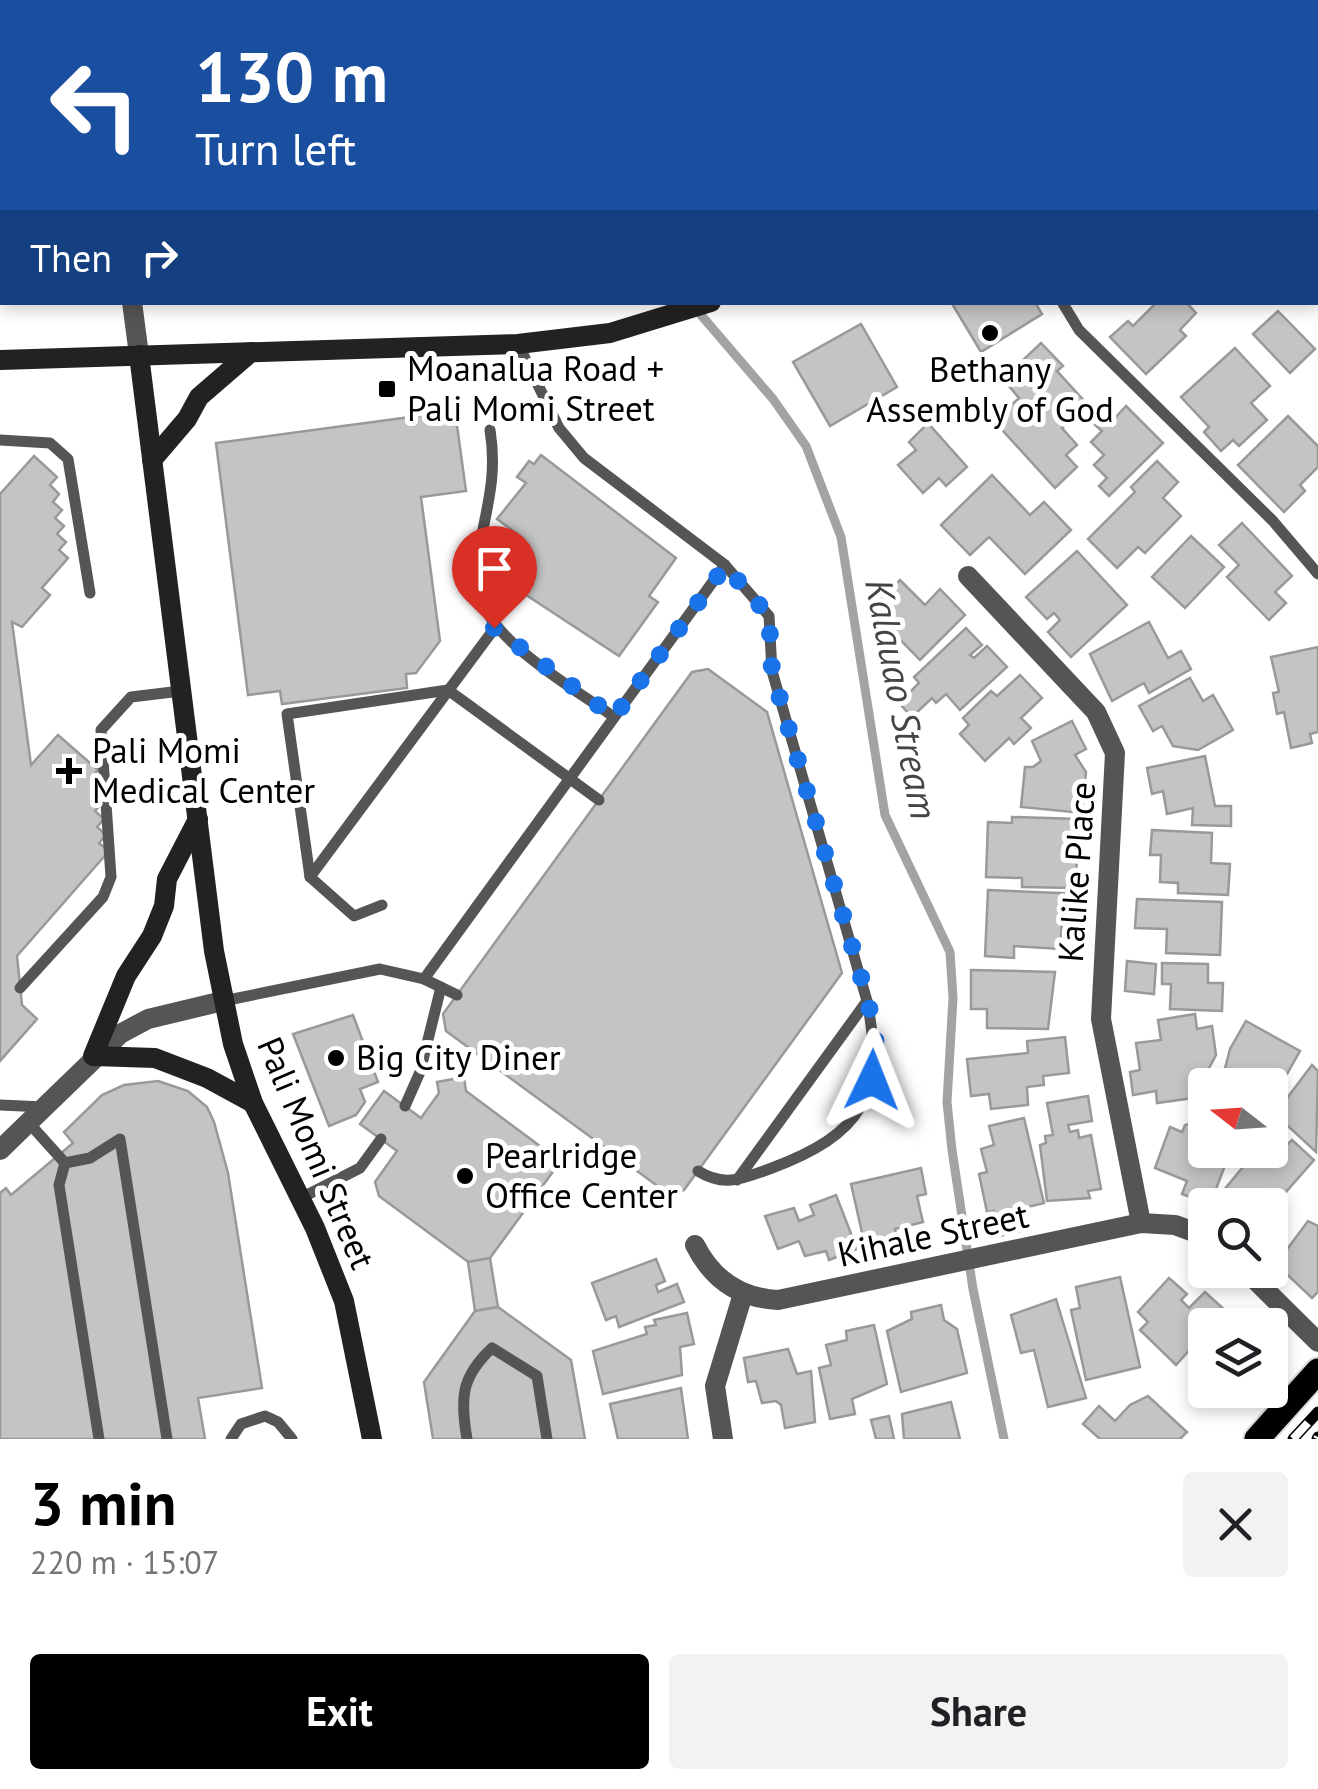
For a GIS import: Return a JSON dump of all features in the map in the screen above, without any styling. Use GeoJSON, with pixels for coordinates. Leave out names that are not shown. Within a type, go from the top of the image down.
{"type":"FeatureCollection","features":[{"type":"Feature","properties":{"kind":"main road"},"geometry":{"type":"LineString","coordinates":[[1256,1439],[1318,1372]]}},
{"type":"Feature","properties":{"kind":"street"},"geometry":{"type":"LineString","coordinates":[[132,305],[138,355]]}},
{"type":"Feature","properties":{"kind":"street"},"geometry":{"type":"LineString","coordinates":[[0,360],[518,344],[610,334],[702,305]]}},
{"type":"Feature","properties":{"kind":"street"},"geometry":{"type":"LineString","coordinates":[[152,460],[187,419],[199,397],[251,352]]}},
{"type":"Feature","properties":{"kind":"street","name":"Pali Momi Street"},"geometry":{"type":"LineString","coordinates":[[138,355],[223,1001],[253,1103],[344,1302],[372,1439]]}},
{"type":"Feature","properties":{"kind":"street","name":"Kalike Place"},"geometry":{"type":"LineString","coordinates":[[968,576],[1096,712],[1115,753],[1101,1019],[1141,1223]]}},
{"type":"Feature","properties":{"kind":"street"},"geometry":{"type":"LineString","coordinates":[[93,1056],[126,976],[152,936],[164,906],[167,879],[198,819]]}},
{"type":"Feature","properties":{"kind":"street"},"geometry":{"type":"LineString","coordinates":[[0,1150],[93,1056],[148,1018],[223,1001]]}},
{"type":"Feature","properties":{"kind":"street"},"geometry":{"type":"LineString","coordinates":[[93,1056],[155,1058],[207,1078],[253,1103]]}},
{"type":"Feature","properties":{"kind":"street","name":"Kihale Street"},"geometry":{"type":"LineString","coordinates":[[743,1294],[764,1300],[793,1298],[1141,1223],[1188,1230]]}},
{"type":"Feature","properties":{"kind":"street"},"geometry":{"type":"LineString","coordinates":[[695,1245],[711,1271],[743,1294],[716,1386],[722,1439]]}},
{"type":"Feature","properties":{"kind":"street"},"geometry":{"type":"LineString","coordinates":[[1263,1288],[1318,1342]]}},
{"type":"Feature","properties":{"kind":"lane"},"geometry":{"type":"LineString","coordinates":[[1064,305],[1079,330],[1273,521],[1318,574]]}},
{"type":"Feature","properties":{"kind":"lane"},"geometry":{"type":"LineString","coordinates":[[518,344],[560,428],[584,458],[725,566],[769,616],[772,671],[868,1001],[876,1043],[872,1080],[843,1132],[816,1151],[736,1181],[724,1182],[698,1172]]}},
{"type":"Feature","properties":{"kind":"lane"},"geometry":{"type":"LineString","coordinates":[[490,430],[496,466],[477,584],[494,628],[614,717]]}},
{"type":"Feature","properties":{"kind":"lane"},"geometry":{"type":"LineString","coordinates":[[0,440],[50,443],[68,459],[90,593]]}},
{"type":"Feature","properties":{"kind":"lane"},"geometry":{"type":"LineString","coordinates":[[424,979],[725,566]]}},
{"type":"Feature","properties":{"kind":"lane"},"geometry":{"type":"LineString","coordinates":[[310,877],[494,628]]}},
{"type":"Feature","properties":{"kind":"lane"},"geometry":{"type":"LineString","coordinates":[[382,905],[354,916],[310,877],[287,714],[448,690],[599,800]]}},
{"type":"Feature","properties":{"kind":"lane"},"geometry":{"type":"LineString","coordinates":[[20,988],[103,897],[111,877],[101,730],[131,697],[181,691]]}},
{"type":"Feature","properties":{"kind":"lane"},"geometry":{"type":"LineString","coordinates":[[223,1001],[380,969],[424,979],[457,995]]}},
{"type":"Feature","properties":{"kind":"lane"},"geometry":{"type":"LineString","coordinates":[[405,1106],[420,1072],[441,987]]}},
{"type":"Feature","properties":{"kind":"lane"},"geometry":{"type":"LineString","coordinates":[[736,1181],[868,1001]]}},
{"type":"Feature","properties":{"kind":"lane"},"geometry":{"type":"LineString","coordinates":[[0,1105],[44,1107]]}},
{"type":"Feature","properties":{"kind":"lane"},"geometry":{"type":"LineString","coordinates":[[28,1123],[65,1163]]}},
{"type":"Feature","properties":{"kind":"lane"},"geometry":{"type":"LineString","coordinates":[[65,1163],[90,1158],[120,1139],[168,1439]]}},
{"type":"Feature","properties":{"kind":"lane"},"geometry":{"type":"LineString","coordinates":[[299,1199],[360,1168],[380,1139]]}},
{"type":"Feature","properties":{"kind":"lane"},"geometry":{"type":"LineString","coordinates":[[65,1163],[59,1185],[99,1439]]}},
{"type":"Feature","properties":{"kind":"lane"},"geometry":{"type":"LineString","coordinates":[[467,1439],[462,1408],[470,1369],[492,1348],[537,1376],[548,1439]]}},
{"type":"Feature","properties":{"kind":"lane"},"geometry":{"type":"LineString","coordinates":[[232,1435],[250,1419],[265,1416],[278,1422],[292,1439]]}},
{"type":"Feature","properties":{"kind":"building","name":"Bethany Assembly of God"},"geometry":{"type":"Polygon","coordinates":[[[953,305],[1037,305],[1042,314],[981,352],[953,305]]]}},
{"type":"Feature","properties":{"kind":"building"},"geometry":{"type":"Polygon","coordinates":[[[1154,305],[1189,305],[1196,313],[1180,330],[1186,336],[1146,374],[1110,337],[1128,321],[1133,326],[1154,305]]]}},
{"type":"Feature","properties":{"kind":"building"},"geometry":{"type":"Polygon","coordinates":[[[1278,311],[1315,349],[1290,373],[1253,334],[1278,311]]]}},
{"type":"Feature","properties":{"kind":"building"},"geometry":{"type":"Polygon","coordinates":[[[861,324],[897,387],[830,426],[793,362],[861,324]]]}},
{"type":"Feature","properties":{"kind":"building"},"geometry":{"type":"Polygon","coordinates":[[[1041,343],[1063,366],[1057,371],[1088,405],[1062,428],[1077,445],[1066,455],[1077,467],[1055,488],[994,421],[1019,398],[1003,379],[1041,343]]]}},
{"type":"Feature","properties":{"kind":"building"},"geometry":{"type":"Polygon","coordinates":[[[1235,348],[1270,386],[1251,403],[1267,420],[1239,446],[1233,440],[1221,451],[1204,432],[1209,427],[1181,397],[1235,348]]]}},
{"type":"Feature","properties":{"kind":"building"},"geometry":{"type":"Polygon","coordinates":[[[1126,406],[1163,443],[1109,496],[1099,486],[1107,478],[1094,465],[1104,455],[1091,442],[1102,431],[1094,424],[1107,412],[1114,419],[1126,406]]]}},
{"type":"Feature","properties":{"kind":"building"},"geometry":{"type":"Polygon","coordinates":[[[455,411],[466,491],[421,497],[440,641],[416,673],[406,674],[407,688],[282,704],[280,691],[248,695],[216,443],[455,411]]]}},
{"type":"Feature","properties":{"kind":"building"},"geometry":{"type":"Polygon","coordinates":[[[1288,416],[1318,446],[1318,467],[1300,485],[1305,491],[1284,512],[1238,465],[1288,416]]]}},
{"type":"Feature","properties":{"kind":"building"},"geometry":{"type":"Polygon","coordinates":[[[928,423],[967,467],[946,486],[939,478],[923,493],[898,465],[916,450],[909,442],[928,423]]]}},
{"type":"Feature","properties":{"kind":"building"},"geometry":{"type":"Polygon","coordinates":[[[541,455],[676,558],[649,596],[658,602],[619,656],[517,589],[525,578],[503,562],[521,537],[497,519],[526,483],[517,477],[529,461],[534,464],[541,455]]]}},
{"type":"Feature","properties":{"kind":"building"},"geometry":{"type":"Polygon","coordinates":[[[34,456],[57,477],[50,485],[59,494],[53,502],[62,510],[55,518],[64,526],[57,534],[66,542],[59,550],[68,558],[42,588],[50,595],[22,627],[12,622],[31,765],[58,735],[98,770],[91,778],[100,786],[93,795],[102,803],[95,811],[104,819],[97,827],[106,835],[99,843],[109,851],[17,956],[22,1005],[37,1019],[0,1061],[0,494],[34,456]]]}},
{"type":"Feature","properties":{"kind":"building"},"geometry":{"type":"Polygon","coordinates":[[[1157,461],[1178,482],[1163,498],[1181,516],[1145,553],[1138,547],[1117,568],[1088,539],[1135,492],[1131,487],[1157,461]]]}},
{"type":"Feature","properties":{"kind":"building"},"geometry":{"type":"Polygon","coordinates":[[[992,475],[1030,515],[1044,502],[1071,530],[1025,574],[989,537],[970,555],[941,525],[992,475]]]}},
{"type":"Feature","properties":{"kind":"building"},"geometry":{"type":"Polygon","coordinates":[[[1242,523],[1292,576],[1275,592],[1286,603],[1269,620],[1227,577],[1239,565],[1219,545],[1242,523]]]}},
{"type":"Feature","properties":{"kind":"building"},"geometry":{"type":"Polygon","coordinates":[[[1191,536],[1224,567],[1185,608],[1152,577],[1191,536]]]}},
{"type":"Feature","properties":{"kind":"building"},"geometry":{"type":"Polygon","coordinates":[[[1077,551],[1127,605],[1071,657],[1048,632],[1060,620],[1054,613],[1047,619],[1026,597],[1077,551]]]}},
{"type":"Feature","properties":{"kind":"building"},"geometry":{"type":"Polygon","coordinates":[[[900,580],[925,605],[940,589],[965,615],[920,660],[880,619],[890,609],[881,599],[900,580]]]}},
{"type":"Feature","properties":{"kind":"building"},"geometry":{"type":"Polygon","coordinates":[[[1149,622],[1168,658],[1181,651],[1191,669],[1149,693],[1144,683],[1112,701],[1090,654],[1149,622]]]}},
{"type":"Feature","properties":{"kind":"building"},"geometry":{"type":"Polygon","coordinates":[[[966,628],[982,645],[970,655],[974,658],[987,646],[1007,667],[960,710],[946,694],[936,703],[932,698],[912,717],[899,703],[919,683],[914,677],[966,628]]]}},
{"type":"Feature","properties":{"kind":"building"},"geometry":{"type":"Polygon","coordinates":[[[1318,647],[1318,732],[1310,734],[1312,743],[1291,748],[1284,712],[1277,714],[1273,693],[1279,692],[1271,657],[1318,647]]]}},
{"type":"Feature","properties":{"kind":"building"},"geometry":{"type":"Polygon","coordinates":[[[708,669],[767,712],[842,973],[684,1190],[667,1193],[446,1031],[443,1014],[692,672],[708,669]]]}},
{"type":"Feature","properties":{"kind":"building"},"geometry":{"type":"Polygon","coordinates":[[[1020,675],[1042,698],[1021,718],[1031,728],[1014,744],[1009,738],[985,761],[960,734],[969,725],[963,718],[991,691],[997,696],[1020,675]]]}},
{"type":"Feature","properties":{"kind":"building"},"geometry":{"type":"Polygon","coordinates":[[[1190,678],[1203,701],[1213,695],[1233,730],[1198,750],[1173,746],[1162,726],[1153,731],[1139,706],[1190,678]]]}},
{"type":"Feature","properties":{"kind":"building"},"geometry":{"type":"Polygon","coordinates":[[[1072,721],[1086,749],[1075,755],[1086,772],[1082,813],[1021,807],[1025,767],[1041,761],[1032,741],[1072,721]]]}},
{"type":"Feature","properties":{"kind":"building"},"geometry":{"type":"Polygon","coordinates":[[[1205,756],[1215,806],[1231,806],[1231,826],[1192,825],[1193,808],[1167,814],[1163,791],[1152,794],[1147,768],[1205,756]]]}},
{"type":"Feature","properties":{"kind":"building"},"geometry":{"type":"Polygon","coordinates":[[[1012,817],[1078,819],[1076,888],[1022,887],[1022,878],[986,877],[988,822],[1012,823],[1012,817]]]}},
{"type":"Feature","properties":{"kind":"building"},"geometry":{"type":"Polygon","coordinates":[[[1152,830],[1212,833],[1211,863],[1230,864],[1228,895],[1178,893],[1178,883],[1160,882],[1161,855],[1150,855],[1152,830]]]}},
{"type":"Feature","properties":{"kind":"building"},"geometry":{"type":"Polygon","coordinates":[[[988,890],[1084,894],[1083,922],[1062,921],[1060,949],[1014,946],[1014,958],[985,956],[988,890]]]}},
{"type":"Feature","properties":{"kind":"building"},"geometry":{"type":"Polygon","coordinates":[[[1137,899],[1222,902],[1220,955],[1166,953],[1167,929],[1135,928],[1137,899]]]}},
{"type":"Feature","properties":{"kind":"building"},"geometry":{"type":"Polygon","coordinates":[[[1127,961],[1156,964],[1154,994],[1125,991],[1127,961]]]}},
{"type":"Feature","properties":{"kind":"building"},"geometry":{"type":"Polygon","coordinates":[[[1162,963],[1208,964],[1208,983],[1223,983],[1222,1011],[1170,1009],[1171,984],[1162,984],[1162,963]]]}},
{"type":"Feature","properties":{"kind":"building"},"geometry":{"type":"Polygon","coordinates":[[[971,970],[1055,972],[1048,1029],[987,1028],[987,1009],[971,1009],[971,970]]]}},
{"type":"Feature","properties":{"kind":"building"},"geometry":{"type":"Polygon","coordinates":[[[1195,1014],[1197,1029],[1212,1026],[1216,1055],[1209,1068],[1188,1068],[1188,1099],[1157,1103],[1156,1091],[1133,1095],[1130,1072],[1140,1070],[1136,1043],[1161,1040],[1158,1020],[1195,1014]]]}},
{"type":"Feature","properties":{"kind":"building","name":"Big City Diner"},"geometry":{"type":"Polygon","coordinates":[[[353,1015],[378,1082],[360,1089],[365,1102],[356,1115],[329,1126],[293,1034],[353,1015]]]}},
{"type":"Feature","properties":{"kind":"building"},"geometry":{"type":"Polygon","coordinates":[[[1246,1021],[1300,1051],[1288,1072],[1288,1068],[1225,1068],[1230,1049],[1246,1021]]]}},
{"type":"Feature","properties":{"kind":"building"},"geometry":{"type":"Polygon","coordinates":[[[1065,1037],[1069,1073],[1043,1076],[1044,1085],[1027,1087],[1028,1105],[991,1109],[989,1094],[971,1096],[967,1059],[1028,1053],[1027,1041],[1065,1037]]]}},
{"type":"Feature","properties":{"kind":"building"},"geometry":{"type":"Polygon","coordinates":[[[1312,1065],[1318,1071],[1316,1152],[1288,1126],[1288,1097],[1312,1065]]]}},
{"type":"Feature","properties":{"kind":"building","name":"Pearlridge Office Center"},"geometry":{"type":"Polygon","coordinates":[[[464,1077],[466,1091],[552,1155],[555,1169],[487,1262],[471,1264],[379,1196],[375,1182],[397,1151],[360,1124],[384,1091],[421,1118],[439,1093],[437,1082],[464,1077]]]}},
{"type":"Feature","properties":{"kind":"building"},"geometry":{"type":"Polygon","coordinates":[[[158,1081],[188,1091],[207,1107],[214,1122],[228,1173],[262,1388],[198,1398],[205,1439],[0,1439],[0,1193],[6,1188],[11,1195],[73,1143],[64,1132],[102,1095],[124,1085],[158,1081]]]}},
{"type":"Feature","properties":{"kind":"building"},"geometry":{"type":"Polygon","coordinates":[[[1088,1096],[1092,1121],[1068,1125],[1070,1132],[1078,1130],[1079,1138],[1091,1135],[1101,1189],[1088,1191],[1090,1198],[1047,1201],[1040,1145],[1046,1143],[1045,1136],[1053,1135],[1047,1103],[1088,1096]]]}},
{"type":"Feature","properties":{"kind":"building"},"geometry":{"type":"Polygon","coordinates":[[[1024,1118],[1044,1203],[1015,1210],[1020,1231],[1000,1236],[994,1211],[987,1212],[979,1174],[987,1172],[981,1149],[994,1145],[989,1126],[1024,1118]]]}},
{"type":"Feature","properties":{"kind":"building"},"geometry":{"type":"Polygon","coordinates":[[[1188,1124],[1188,1168],[1224,1168],[1216,1188],[1188,1188],[1188,1196],[1182,1194],[1187,1181],[1155,1168],[1170,1127],[1182,1132],[1188,1124]]]}},
{"type":"Feature","properties":{"kind":"building"},"geometry":{"type":"Polygon","coordinates":[[[1292,1140],[1314,1160],[1288,1190],[1226,1188],[1242,1168],[1288,1168],[1288,1144],[1292,1140]]]}},
{"type":"Feature","properties":{"kind":"building"},"geometry":{"type":"Polygon","coordinates":[[[921,1168],[926,1194],[917,1196],[923,1222],[895,1229],[897,1238],[865,1246],[851,1184],[921,1168]]]}},
{"type":"Feature","properties":{"kind":"building"},"geometry":{"type":"Polygon","coordinates":[[[836,1195],[857,1249],[829,1260],[826,1251],[805,1256],[799,1241],[778,1249],[765,1216],[794,1208],[799,1221],[814,1215],[810,1205],[836,1195]]]}},
{"type":"Feature","properties":{"kind":"building"},"geometry":{"type":"Polygon","coordinates":[[[1308,1221],[1318,1226],[1318,1292],[1312,1298],[1288,1275],[1288,1248],[1308,1221]]]}},
{"type":"Feature","properties":{"kind":"building"},"geometry":{"type":"Polygon","coordinates":[[[490,1258],[498,1307],[475,1311],[468,1262],[490,1258]]]}},
{"type":"Feature","properties":{"kind":"building"},"geometry":{"type":"Polygon","coordinates":[[[656,1259],[665,1281],[656,1285],[658,1292],[677,1284],[684,1302],[619,1327],[616,1316],[606,1320],[592,1283],[656,1259]]]}},
{"type":"Feature","properties":{"kind":"building"},"geometry":{"type":"Polygon","coordinates":[[[1120,1277],[1140,1367],[1086,1380],[1071,1310],[1080,1308],[1076,1287],[1120,1277]]]}},
{"type":"Feature","properties":{"kind":"building"},"geometry":{"type":"Polygon","coordinates":[[[1169,1278],[1187,1294],[1181,1300],[1189,1308],[1188,1352],[1176,1365],[1140,1330],[1148,1322],[1138,1312],[1169,1278]]]}},
{"type":"Feature","properties":{"kind":"building"},"geometry":{"type":"Polygon","coordinates":[[[1205,1292],[1223,1308],[1189,1308],[1205,1292]]]}},
{"type":"Feature","properties":{"kind":"building"},"geometry":{"type":"Polygon","coordinates":[[[1056,1299],[1086,1398],[1048,1407],[1034,1350],[1021,1353],[1011,1315],[1056,1299]]]}},
{"type":"Feature","properties":{"kind":"building"},"geometry":{"type":"Polygon","coordinates":[[[941,1305],[944,1320],[957,1329],[967,1373],[901,1392],[887,1331],[912,1319],[911,1312],[941,1305]]]}},
{"type":"Feature","properties":{"kind":"building"},"geometry":{"type":"Polygon","coordinates":[[[498,1307],[571,1360],[585,1439],[433,1439],[424,1382],[475,1311],[498,1307]]]}},
{"type":"Feature","properties":{"kind":"building"},"geometry":{"type":"Polygon","coordinates":[[[687,1313],[694,1344],[680,1347],[682,1375],[603,1394],[593,1351],[647,1334],[645,1327],[656,1325],[654,1320],[687,1313]]]}},
{"type":"Feature","properties":{"kind":"building"},"geometry":{"type":"Polygon","coordinates":[[[874,1325],[887,1384],[852,1399],[855,1414],[830,1419],[819,1368],[831,1365],[826,1345],[847,1340],[846,1331],[874,1325]]]}},
{"type":"Feature","properties":{"kind":"building"},"geometry":{"type":"Polygon","coordinates":[[[788,1349],[797,1374],[811,1371],[815,1422],[785,1428],[781,1405],[776,1401],[762,1403],[756,1381],[748,1382],[744,1358],[788,1349]]]}},
{"type":"Feature","properties":{"kind":"building"},"geometry":{"type":"Polygon","coordinates":[[[681,1388],[688,1439],[618,1439],[610,1404],[681,1388]]]}},
{"type":"Feature","properties":{"kind":"building"},"geometry":{"type":"Polygon","coordinates":[[[1148,1396],[1187,1432],[1180,1439],[1100,1439],[1083,1424],[1099,1406],[1115,1421],[1130,1405],[1148,1396]]]}},
{"type":"Feature","properties":{"kind":"building"},"geometry":{"type":"Polygon","coordinates":[[[951,1402],[960,1439],[904,1439],[902,1414],[951,1402]]]}},
{"type":"Feature","properties":{"kind":"building"},"geometry":{"type":"Polygon","coordinates":[[[889,1416],[894,1439],[876,1439],[871,1420],[889,1416]]]}},
{"type":"Feature","properties":{"kind":"waterway","name":"Kalauao Stream"},"geometry":{"type":"LineString","coordinates":[[695,308],[773,399],[806,446],[841,537],[885,815],[950,952],[953,998],[947,1102],[952,1150],[973,1289],[1004,1439]]}},
{"type":"Feature","properties":{"kind":"railway"},"geometry":{"type":"LineString","coordinates":[[1293,1439],[1318,1412]]}},
{"type":"Feature","properties":{"kind":"place","name":"Bethany Assembly of God"},"geometry":{"type":"Point","coordinates":[990,333]}},
{"type":"Feature","properties":{"kind":"place","name":"Moanalua Road + Pali Momi Street"},"geometry":{"type":"Point","coordinates":[387,389]}},
{"type":"Feature","properties":{"kind":"place","name":"Pali Momi Medical Center"},"geometry":{"type":"Point","coordinates":[69,771]}},
{"type":"Feature","properties":{"kind":"place","name":"Big City Diner"},"geometry":{"type":"Point","coordinates":[336,1058]}},
{"type":"Feature","properties":{"kind":"place","name":"Pearlridge Office Center"},"geometry":{"type":"Point","coordinates":[465,1176]}},
{"type":"Feature","properties":{"kind":"route"},"geometry":{"type":"LineString","coordinates":[[494,628],[614,717],[725,566],[769,616],[772,671],[868,1001],[876,1043],[872,1080]]}}]}
